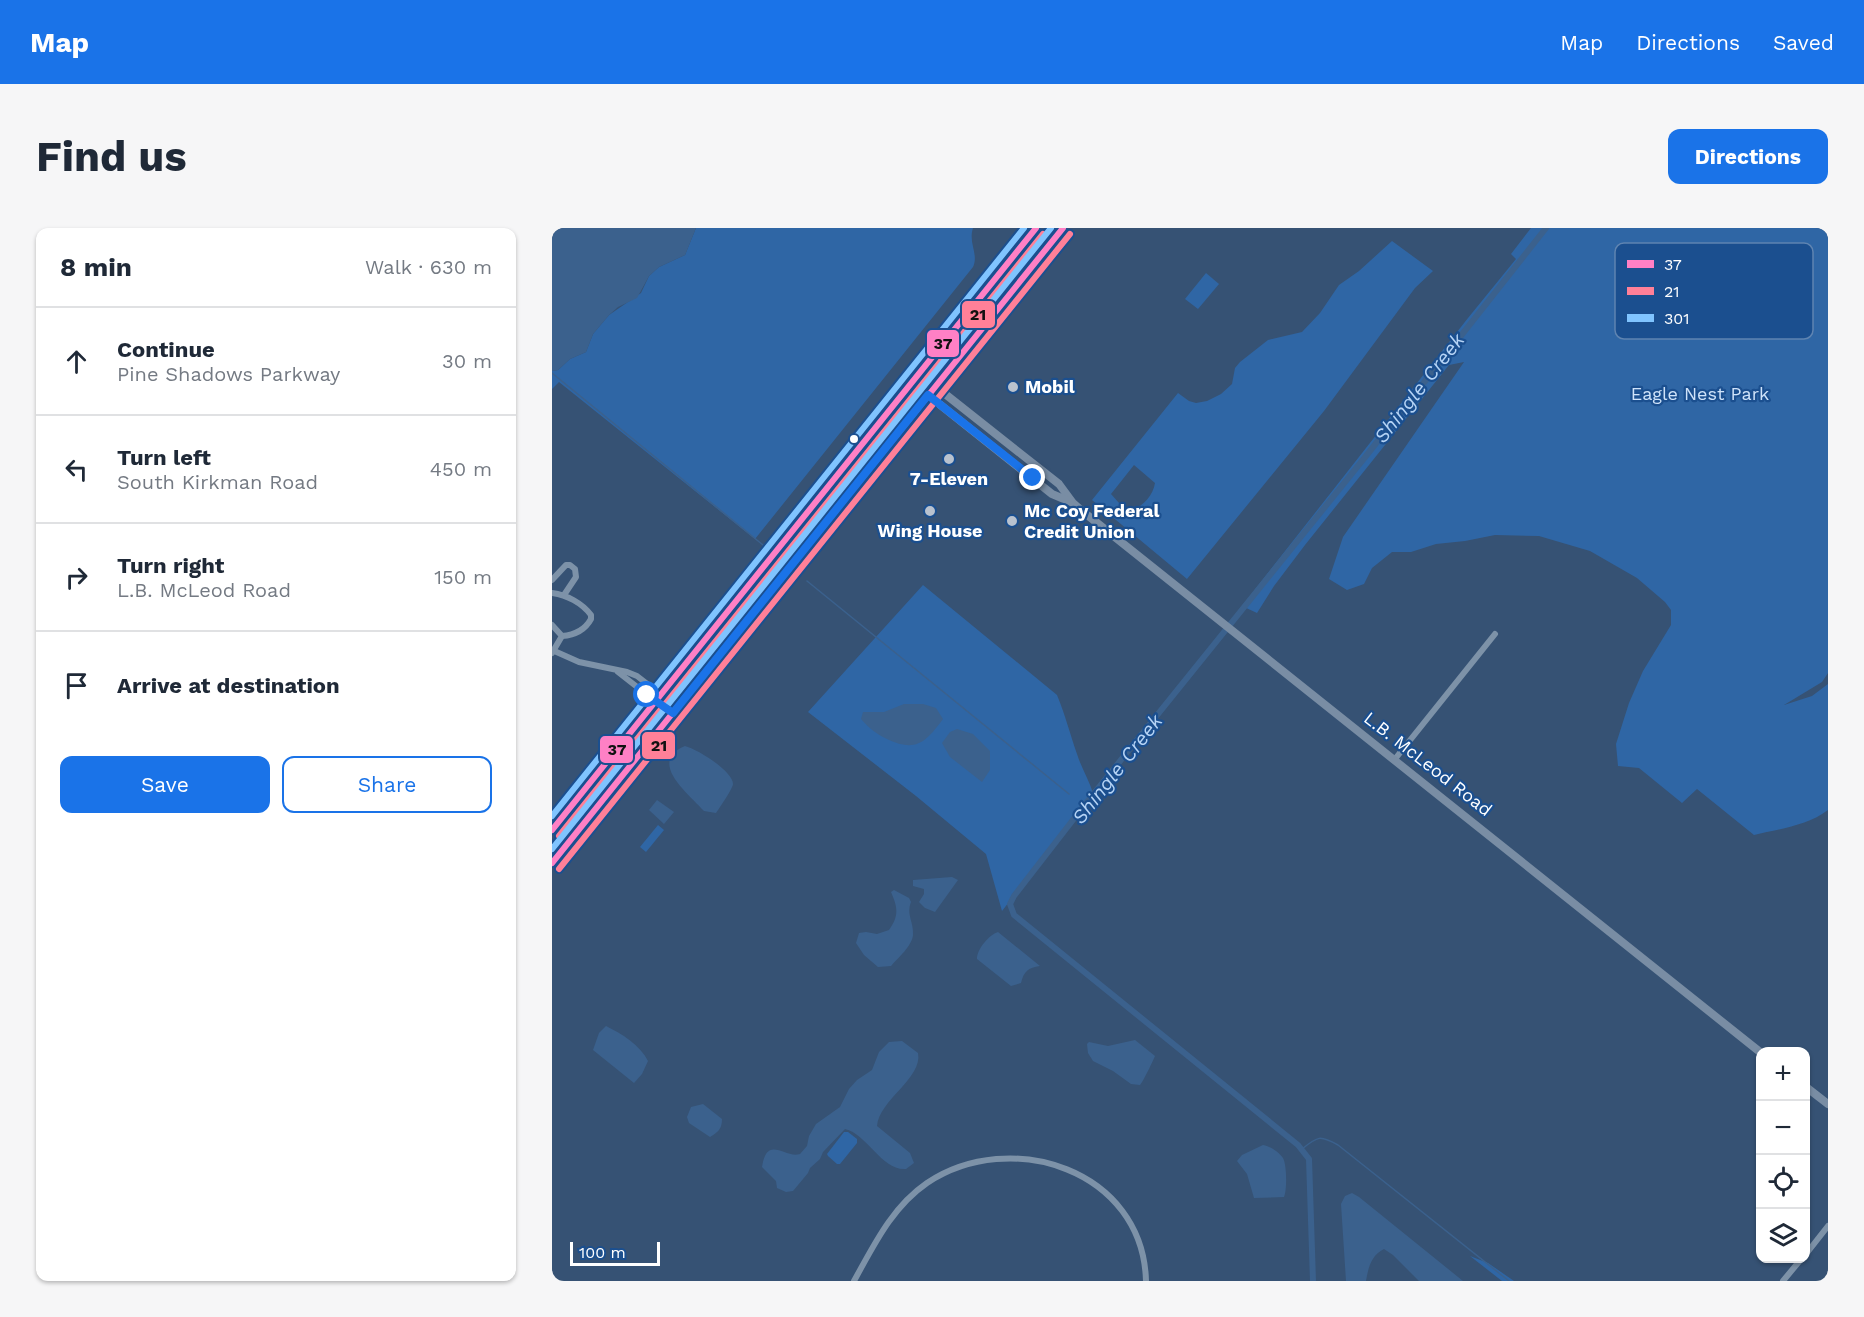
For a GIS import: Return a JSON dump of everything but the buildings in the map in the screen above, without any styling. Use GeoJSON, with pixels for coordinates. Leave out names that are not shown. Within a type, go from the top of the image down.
{"type":"FeatureCollection","features":[{"type":"Feature","properties":{"kind":"main road"},"geometry":{"type":"LineString","coordinates":[[552,830],[1036,228]]}},
{"type":"Feature","properties":{"kind":"main road"},"geometry":{"type":"LineString","coordinates":[[552,863],[1063,228]]}},
{"type":"Feature","properties":{"kind":"street","name":"L.B. McLeod Road"},"geometry":{"type":"LineString","coordinates":[[914,379],[935,386],[1059,484],[1073,503],[1756,1048]]}},
{"type":"Feature","properties":{"kind":"street","name":"L.B. McLeod Road"},"geometry":{"type":"LineString","coordinates":[[914,379],[928,395],[1052,494],[1073,503]]}},
{"type":"Feature","properties":{"kind":"street"},"geometry":{"type":"LineString","coordinates":[[552,580],[566,565],[575,569],[576,577],[564,595]]}},
{"type":"Feature","properties":{"kind":"street"},"geometry":{"type":"LineString","coordinates":[[552,593],[564,595],[588,611],[591,619],[584,628],[576,633],[562,636],[553,651],[579,662],[637,676],[658,698],[675,710]]}},
{"type":"Feature","properties":{"kind":"street"},"geometry":{"type":"LineString","coordinates":[[552,625],[562,636]]}},
{"type":"Feature","properties":{"kind":"street"},"geometry":{"type":"LineString","coordinates":[[1395,759],[1496,634]]}},
{"type":"Feature","properties":{"kind":"street"},"geometry":{"type":"LineString","coordinates":[[1810,1090],[1828,1104]]}},
{"type":"Feature","properties":{"kind":"street"},"geometry":{"type":"LineString","coordinates":[[854,1281],[887,1224],[916,1191],[933,1179],[960,1167],[983,1160],[1006,1158],[1028,1159],[1058,1166],[1101,1189],[1124,1214],[1136,1233],[1143,1254],[1146,1281]]}},
{"type":"Feature","properties":{"kind":"street"},"geometry":{"type":"LineString","coordinates":[[1810,1249],[1828,1227]]}},
{"type":"Feature","properties":{"kind":"street"},"geometry":{"type":"LineString","coordinates":[[1783,1281],[1798,1263]]}},
{"type":"Feature","properties":{"kind":"green space"},"geometry":{"type":"Polygon","coordinates":[[[696,228],[973,228],[975,262],[973,267],[755,539],[559,382],[552,389],[552,371],[558,370],[570,359],[586,352],[593,334],[609,315],[641,293],[649,276],[659,267],[685,255],[696,228]]]}},
{"type":"Feature","properties":{"kind":"green space","name":"Eagle Nest Park"},"geometry":{"type":"Polygon","coordinates":[[[1531,228],[1828,228],[1828,673],[1822,682],[1784,705],[1812,696],[1828,684],[1828,810],[1811,820],[1754,835],[1697,789],[1682,803],[1639,768],[1618,766],[1616,744],[1629,703],[1643,671],[1671,625],[1671,610],[1637,578],[1590,551],[1539,536],[1495,535],[1436,544],[1411,552],[1392,552],[1372,568],[1364,584],[1347,590],[1329,579],[1343,537],[1464,362],[1449,365],[1305,545],[1257,613],[1242,606],[1516,259],[1511,254],[1531,228]]]}},
{"type":"Feature","properties":{"kind":"green space"},"geometry":{"type":"Polygon","coordinates":[[[1392,241],[1433,271],[1415,288],[1324,411],[1187,579],[1092,500],[1178,393],[1196,403],[1207,401],[1221,394],[1232,384],[1235,368],[1240,362],[1268,340],[1302,332],[1320,313],[1339,285],[1359,271],[1392,241]],[[1134,465],[1111,494],[1127,512],[1145,502],[1152,493],[1155,483],[1134,465]]]}},
{"type":"Feature","properties":{"kind":"green space"},"geometry":{"type":"Polygon","coordinates":[[[1206,273],[1219,284],[1198,309],[1185,299],[1206,273]]]}},
{"type":"Feature","properties":{"kind":"green space"},"geometry":{"type":"Polygon","coordinates":[[[923,585],[1057,695],[1093,793],[1002,911],[986,854],[808,712],[923,585]]]}},
{"type":"Feature","properties":{"kind":"green space"},"geometry":{"type":"Polygon","coordinates":[[[658,825],[664,830],[646,852],[640,847],[658,825]]]}},
{"type":"Feature","properties":{"kind":"green space"},"geometry":{"type":"Polygon","coordinates":[[[844,1132],[848,1132],[857,1139],[857,1143],[840,1164],[837,1164],[827,1154],[844,1132]]]}},
{"type":"Feature","properties":{"kind":"green space"},"geometry":{"type":"Polygon","coordinates":[[[1470,1256],[1488,1263],[1514,1281],[1502,1281],[1470,1256]]]}},
{"type":"Feature","properties":{"kind":"shaded area"},"geometry":{"type":"Polygon","coordinates":[[[552,228],[696,228],[685,255],[659,267],[649,276],[637,298],[618,307],[609,315],[593,334],[586,352],[570,359],[558,370],[552,371],[552,228]]]}},
{"type":"Feature","properties":{"kind":"shaded area"},"geometry":{"type":"Polygon","coordinates":[[[904,704],[923,704],[936,708],[943,719],[920,743],[906,745],[897,743],[876,733],[861,719],[863,712],[884,712],[904,704]]]}},
{"type":"Feature","properties":{"kind":"shaded area"},"geometry":{"type":"Polygon","coordinates":[[[957,729],[973,734],[990,751],[990,770],[982,782],[950,757],[942,743],[950,732],[957,729]]]}},
{"type":"Feature","properties":{"kind":"shaded area"},"geometry":{"type":"Polygon","coordinates":[[[685,746],[714,761],[731,779],[733,784],[716,813],[704,811],[674,778],[670,769],[670,760],[674,753],[685,746]]]}},
{"type":"Feature","properties":{"kind":"shaded area"},"geometry":{"type":"Polygon","coordinates":[[[657,800],[674,812],[664,824],[649,810],[657,800]]]}},
{"type":"Feature","properties":{"kind":"shaded area"},"geometry":{"type":"Polygon","coordinates":[[[952,877],[958,880],[935,912],[925,908],[919,902],[924,889],[913,886],[913,880],[952,877]]]}},
{"type":"Feature","properties":{"kind":"shaded area"},"geometry":{"type":"Polygon","coordinates":[[[894,890],[909,898],[911,902],[909,911],[913,935],[907,948],[891,966],[878,967],[864,955],[856,943],[859,933],[877,934],[889,930],[896,916],[896,907],[891,892],[894,890]]]}},
{"type":"Feature","properties":{"kind":"shaded area"},"geometry":{"type":"Polygon","coordinates":[[[998,932],[1040,966],[1027,971],[1021,983],[1011,986],[977,959],[984,943],[998,932]]]}},
{"type":"Feature","properties":{"kind":"shaded area"},"geometry":{"type":"Polygon","coordinates":[[[606,1026],[635,1045],[648,1061],[642,1074],[634,1083],[593,1050],[599,1033],[606,1026]]]}},
{"type":"Feature","properties":{"kind":"shaded area"},"geometry":{"type":"Polygon","coordinates":[[[1135,1040],[1155,1056],[1140,1085],[1131,1084],[1113,1071],[1093,1061],[1088,1053],[1087,1044],[1089,1042],[1108,1046],[1135,1040]]]}},
{"type":"Feature","properties":{"kind":"shaded area"},"geometry":{"type":"Polygon","coordinates":[[[902,1041],[918,1053],[918,1062],[908,1080],[885,1107],[877,1126],[910,1153],[914,1163],[906,1169],[897,1168],[882,1159],[853,1132],[845,1129],[823,1152],[820,1159],[810,1168],[793,1191],[786,1192],[777,1188],[776,1181],[762,1167],[764,1157],[768,1152],[777,1150],[794,1155],[800,1154],[807,1146],[809,1136],[816,1124],[840,1107],[849,1089],[857,1080],[872,1070],[879,1052],[889,1042],[902,1041]]]}},
{"type":"Feature","properties":{"kind":"shaded area"},"geometry":{"type":"Polygon","coordinates":[[[703,1104],[722,1119],[719,1130],[710,1137],[689,1123],[687,1117],[691,1107],[703,1104]]]}},
{"type":"Feature","properties":{"kind":"shaded area"},"geometry":{"type":"Polygon","coordinates":[[[1263,1145],[1274,1150],[1283,1158],[1286,1178],[1284,1197],[1254,1198],[1247,1174],[1237,1161],[1242,1155],[1263,1145]]]}},
{"type":"Feature","properties":{"kind":"shaded area"},"geometry":{"type":"Polygon","coordinates":[[[1352,1193],[1463,1281],[1419,1281],[1384,1249],[1373,1259],[1366,1281],[1346,1281],[1341,1204],[1345,1196],[1352,1193]]]}},
{"type":"Feature","properties":{"kind":"waterway","name":"Shingle Creek"},"geometry":{"type":"LineString","coordinates":[[1313,1281],[1309,1159],[1298,1145],[1014,915],[1010,904],[1083,807],[1366,456],[1546,228]]}},
{"type":"Feature","properties":{"kind":"waterway"},"geometry":{"type":"LineString","coordinates":[[552,373],[763,545]]}},
{"type":"Feature","properties":{"kind":"waterway"},"geometry":{"type":"LineString","coordinates":[[807,581],[1069,794]]}},
{"type":"Feature","properties":{"kind":"waterway"},"geometry":{"type":"LineString","coordinates":[[1302,1149],[1319,1138],[1338,1145],[1509,1281]]}},
{"type":"Feature","properties":{"kind":"transit line","name":"301"},"geometry":{"type":"LineString","coordinates":[[552,816],[1024,228]]}},
{"type":"Feature","properties":{"kind":"transit line","name":"37"},"geometry":{"type":"LineString","coordinates":[[552,830],[1036,228]]}},
{"type":"Feature","properties":{"kind":"transit line","name":"301"},"geometry":{"type":"LineString","coordinates":[[552,849],[1051,228]]}},
{"type":"Feature","properties":{"kind":"transit line","name":"37"},"geometry":{"type":"LineString","coordinates":[[552,863],[1063,228]]}},
{"type":"Feature","properties":{"kind":"transit line","name":"21"},"geometry":{"type":"LineString","coordinates":[[559,836],[1043,234]]}},
{"type":"Feature","properties":{"kind":"transit line","name":"21"},"geometry":{"type":"LineString","coordinates":[[559,869],[1070,234]]}},
{"type":"Feature","properties":{"kind":"place","name":"Mobil"},"geometry":{"type":"Point","coordinates":[1013,387]}},
{"type":"Feature","properties":{"kind":"place","name":"7-Eleven"},"geometry":{"type":"Point","coordinates":[949,459]}},
{"type":"Feature","properties":{"kind":"place","name":"Wing House"},"geometry":{"type":"Point","coordinates":[930,511]}},
{"type":"Feature","properties":{"kind":"place","name":"Mc Coy Federal Credit Union"},"geometry":{"type":"Point","coordinates":[1012,521]}},
{"type":"Feature","properties":{"kind":"route"},"geometry":{"type":"LineString","coordinates":[[647,695],[673,713],[928,395],[1033,478]]}}]}
